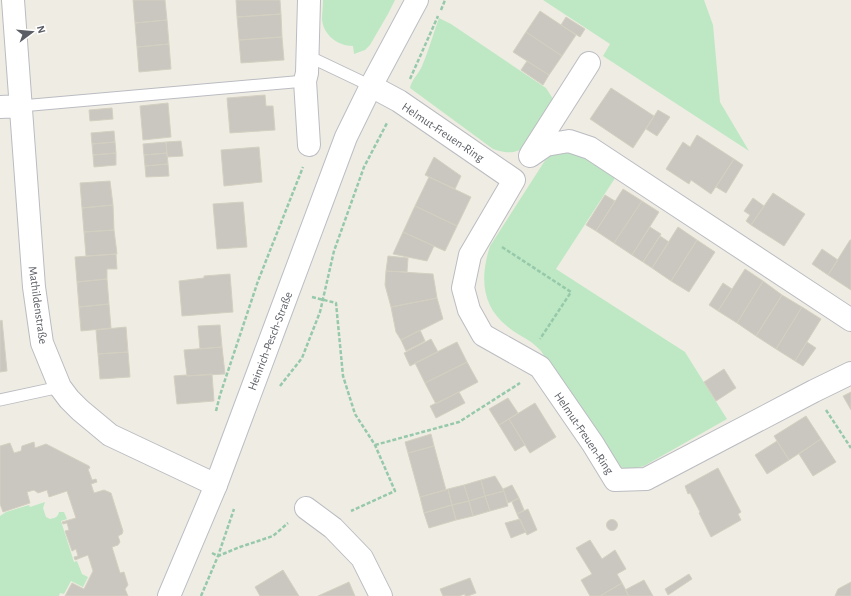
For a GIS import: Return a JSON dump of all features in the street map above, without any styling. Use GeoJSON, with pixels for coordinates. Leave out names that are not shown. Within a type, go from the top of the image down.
{"type":"FeatureCollection","features":[{"type":"Feature","properties":{"kind":"street","name":"Mathildenstraße"},"geometry":{"type":"LineString","coordinates":[[13,0],[11,107],[42,343],[60,387],[80,410],[110,435],[216,485]]}},
{"type":"Feature","properties":{"kind":"street"},"geometry":{"type":"LineString","coordinates":[[308,0],[308,56],[305,81],[309,145]]}},
{"type":"Feature","properties":{"kind":"street","name":"Heinrich-Pesch-Straße"},"geometry":{"type":"LineString","coordinates":[[169,596],[216,485],[346,137],[371,86],[417,0]]}},
{"type":"Feature","properties":{"kind":"street","name":"Helmut-Freuen-Ring"},"geometry":{"type":"LineString","coordinates":[[589,64],[514,180],[470,255],[463,288],[468,310],[483,335],[533,364],[593,444],[615,480],[646,479],[851,373]]}},
{"type":"Feature","properties":{"kind":"street","name":"Helmut-Freuen-Ring"},"geometry":{"type":"LineString","coordinates":[[371,86],[399,101],[514,180]]}},
{"type":"Feature","properties":{"kind":"street","name":"Helmut-Freuen-Ring"},"geometry":{"type":"LineString","coordinates":[[530,156],[546,145],[569,141],[590,148],[851,320]]}},
{"type":"Feature","properties":{"kind":"street"},"geometry":{"type":"LineString","coordinates":[[306,508],[333,528],[362,558],[381,596]]}},
{"type":"Feature","properties":{"kind":"lane"},"geometry":{"type":"LineString","coordinates":[[308,56],[371,86]]}},
{"type":"Feature","properties":{"kind":"lane"},"geometry":{"type":"LineString","coordinates":[[11,107],[305,81]]}},
{"type":"Feature","properties":{"kind":"lane"},"geometry":{"type":"LineString","coordinates":[[0,400],[60,387]]}},
{"type":"Feature","properties":{"kind":"path"},"geometry":{"type":"LineString","coordinates":[[278,389],[302,358],[320,312],[334,251],[364,167],[399,101],[445,0]]}},
{"type":"Feature","properties":{"kind":"path"},"geometry":{"type":"LineString","coordinates":[[215,414],[258,281],[305,162],[309,145]]}},
{"type":"Feature","properties":{"kind":"path"},"geometry":{"type":"LineString","coordinates":[[375,445],[459,422],[526,379],[571,292],[482,234]]}},
{"type":"Feature","properties":{"kind":"path"},"geometry":{"type":"LineString","coordinates":[[288,292],[336,303],[343,376],[355,414],[375,445],[395,491],[338,517],[333,528]]}},
{"type":"Feature","properties":{"kind":"path"},"geometry":{"type":"LineString","coordinates":[[814,391],[851,448]]}},
{"type":"Feature","properties":{"kind":"path"},"geometry":{"type":"LineString","coordinates":[[201,596],[218,556],[236,503]]}},
{"type":"Feature","properties":{"kind":"path"},"geometry":{"type":"LineString","coordinates":[[190,544],[218,556],[273,536],[306,508]]}},
{"type":"Feature","properties":{"kind":"green space"},"geometry":{"type":"Polygon","coordinates":[[[323,0],[395,0],[370,45],[365,50],[354,54],[353,46],[337,42],[328,35],[325,30],[322,19],[323,0]]]}},
{"type":"Feature","properties":{"kind":"green space"},"geometry":{"type":"Polygon","coordinates":[[[543,0],[704,0],[713,25],[720,102],[749,151],[603,56],[610,44],[543,0]]]}},
{"type":"Feature","properties":{"kind":"green space"},"geometry":{"type":"Polygon","coordinates":[[[439,18],[451,24],[546,88],[555,102],[525,146],[515,152],[502,152],[493,149],[410,88],[421,69],[439,18]]]}},
{"type":"Feature","properties":{"kind":"green space"},"geometry":{"type":"Polygon","coordinates":[[[569,149],[617,175],[556,269],[685,352],[727,419],[644,466],[637,468],[628,469],[617,466],[541,351],[499,319],[492,310],[485,290],[485,269],[490,246],[544,162],[555,153],[569,149]]]}},
{"type":"Feature","properties":{"kind":"green space"},"geometry":{"type":"Polygon","coordinates":[[[45,502],[43,508],[46,517],[50,519],[57,516],[59,512],[64,512],[67,519],[61,521],[74,562],[77,561],[82,574],[88,577],[83,587],[71,581],[64,594],[60,593],[59,596],[0,596],[0,516],[6,512],[45,502]]]}},
{"type":"Feature","properties":{"kind":"building"},"geometry":{"type":"Polygon","coordinates":[[[133,0],[165,0],[167,20],[135,23],[133,0]]]}},
{"type":"Feature","properties":{"kind":"building"},"geometry":{"type":"Polygon","coordinates":[[[236,0],[280,0],[281,14],[237,17],[236,0]]]}},
{"type":"Feature","properties":{"kind":"building"},"geometry":{"type":"Polygon","coordinates":[[[540,11],[576,35],[562,56],[526,32],[540,11]]]}},
{"type":"Feature","properties":{"kind":"building"},"geometry":{"type":"Polygon","coordinates":[[[281,14],[282,37],[239,40],[237,17],[281,14]]]}},
{"type":"Feature","properties":{"kind":"building"},"geometry":{"type":"Polygon","coordinates":[[[566,17],[585,29],[580,37],[561,25],[566,17]]]}},
{"type":"Feature","properties":{"kind":"building"},"geometry":{"type":"Polygon","coordinates":[[[167,20],[169,44],[137,47],[135,23],[167,20]]]}},
{"type":"Feature","properties":{"kind":"building"},"geometry":{"type":"Polygon","coordinates":[[[526,32],[562,56],[549,75],[513,52],[526,32]]]}},
{"type":"Feature","properties":{"kind":"building"},"geometry":{"type":"Polygon","coordinates":[[[282,37],[284,60],[241,63],[239,40],[282,37]]]}},
{"type":"Feature","properties":{"kind":"building"},"geometry":{"type":"Polygon","coordinates":[[[169,44],[171,69],[139,72],[137,47],[169,44]]]}},
{"type":"Feature","properties":{"kind":"building"},"geometry":{"type":"Polygon","coordinates":[[[527,61],[549,75],[543,85],[521,70],[527,61]]]}},
{"type":"Feature","properties":{"kind":"building"},"geometry":{"type":"Polygon","coordinates":[[[611,88],[654,116],[633,148],[590,119],[611,88]]]}},
{"type":"Feature","properties":{"kind":"building"},"geometry":{"type":"Polygon","coordinates":[[[265,95],[266,106],[273,106],[275,130],[230,133],[227,98],[265,95]]]}},
{"type":"Feature","properties":{"kind":"building"},"geometry":{"type":"Polygon","coordinates":[[[168,103],[171,137],[143,140],[140,106],[168,103]]]}},
{"type":"Feature","properties":{"kind":"building"},"geometry":{"type":"Polygon","coordinates":[[[112,108],[113,119],[90,121],[89,110],[112,108]]]}},
{"type":"Feature","properties":{"kind":"building"},"geometry":{"type":"Polygon","coordinates":[[[658,110],[670,117],[657,136],[646,129],[658,110]]]}},
{"type":"Feature","properties":{"kind":"building"},"geometry":{"type":"Polygon","coordinates":[[[114,131],[115,142],[92,144],[91,133],[114,131]]]}},
{"type":"Feature","properties":{"kind":"building"},"geometry":{"type":"Polygon","coordinates":[[[697,135],[734,159],[711,194],[691,180],[689,184],[666,169],[683,142],[690,147],[697,135]]]}},
{"type":"Feature","properties":{"kind":"building"},"geometry":{"type":"Polygon","coordinates":[[[181,141],[183,156],[167,157],[166,142],[181,141]]]}},
{"type":"Feature","properties":{"kind":"building"},"geometry":{"type":"Polygon","coordinates":[[[115,142],[116,153],[93,155],[92,144],[115,142]]]}},
{"type":"Feature","properties":{"kind":"building"},"geometry":{"type":"Polygon","coordinates":[[[166,142],[167,153],[144,155],[143,144],[166,142]]]}},
{"type":"Feature","properties":{"kind":"building"},"geometry":{"type":"Polygon","coordinates":[[[259,147],[262,182],[224,186],[221,150],[259,147]]]}},
{"type":"Feature","properties":{"kind":"building"},"geometry":{"type":"Polygon","coordinates":[[[116,153],[116,165],[94,167],[93,155],[116,153]]]}},
{"type":"Feature","properties":{"kind":"building"},"geometry":{"type":"Polygon","coordinates":[[[167,153],[168,164],[145,166],[144,155],[167,153]]]}},
{"type":"Feature","properties":{"kind":"building"},"geometry":{"type":"Polygon","coordinates":[[[434,157],[461,176],[455,189],[425,175],[434,157]]]}},
{"type":"Feature","properties":{"kind":"building"},"geometry":{"type":"Polygon","coordinates":[[[734,159],[743,165],[726,193],[716,187],[734,159]]]}},
{"type":"Feature","properties":{"kind":"building"},"geometry":{"type":"Polygon","coordinates":[[[168,164],[169,176],[146,177],[145,166],[168,164]]]}},
{"type":"Feature","properties":{"kind":"building"},"geometry":{"type":"Polygon","coordinates":[[[429,177],[471,197],[457,226],[415,206],[429,177]]]}},
{"type":"Feature","properties":{"kind":"building"},"geometry":{"type":"Polygon","coordinates":[[[110,181],[113,205],[82,208],[80,183],[110,181]]]}},
{"type":"Feature","properties":{"kind":"building"},"geometry":{"type":"Polygon","coordinates":[[[623,189],[642,201],[614,243],[596,231],[623,189]]]}},
{"type":"Feature","properties":{"kind":"building"},"geometry":{"type":"Polygon","coordinates":[[[773,193],[805,214],[784,246],[751,225],[773,193]]]}},
{"type":"Feature","properties":{"kind":"building"},"geometry":{"type":"Polygon","coordinates":[[[605,195],[615,201],[596,231],[586,225],[605,195]]]}},
{"type":"Feature","properties":{"kind":"building"},"geometry":{"type":"Polygon","coordinates":[[[753,198],[764,206],[751,225],[746,221],[750,215],[744,211],[753,198]]]}},
{"type":"Feature","properties":{"kind":"building"},"geometry":{"type":"Polygon","coordinates":[[[642,201],[659,212],[632,255],[614,243],[642,201]]]}},
{"type":"Feature","properties":{"kind":"building"},"geometry":{"type":"Polygon","coordinates":[[[243,202],[247,247],[217,249],[213,204],[243,202]]]}},
{"type":"Feature","properties":{"kind":"building"},"geometry":{"type":"Polygon","coordinates":[[[113,205],[114,230],[84,232],[82,208],[113,205]]]}},
{"type":"Feature","properties":{"kind":"building"},"geometry":{"type":"Polygon","coordinates":[[[415,206],[457,226],[445,251],[403,232],[415,206]]]}},
{"type":"Feature","properties":{"kind":"building"},"geometry":{"type":"Polygon","coordinates":[[[650,227],[661,234],[643,262],[632,255],[650,227]]]}},
{"type":"Feature","properties":{"kind":"building"},"geometry":{"type":"Polygon","coordinates":[[[678,227],[697,240],[671,281],[652,268],[678,227]]]}},
{"type":"Feature","properties":{"kind":"building"},"geometry":{"type":"Polygon","coordinates":[[[114,230],[117,254],[86,256],[84,232],[114,230]]]}},
{"type":"Feature","properties":{"kind":"building"},"geometry":{"type":"Polygon","coordinates":[[[403,232],[434,246],[427,261],[393,254],[403,232]]]}},
{"type":"Feature","properties":{"kind":"building"},"geometry":{"type":"Polygon","coordinates":[[[660,236],[669,242],[652,268],[643,262],[660,236]]]}},
{"type":"Feature","properties":{"kind":"building"},"geometry":{"type":"Polygon","coordinates":[[[697,240],[715,252],[689,292],[671,281],[697,240]]]}},
{"type":"Feature","properties":{"kind":"building"},"geometry":{"type":"Polygon","coordinates":[[[851,240],[851,290],[828,275],[851,240]]]}},
{"type":"Feature","properties":{"kind":"building"},"geometry":{"type":"Polygon","coordinates":[[[822,249],[838,260],[828,275],[812,264],[822,249]]]}},
{"type":"Feature","properties":{"kind":"building"},"geometry":{"type":"Polygon","coordinates":[[[116,254],[117,269],[107,269],[107,279],[77,282],[75,257],[116,254]]]}},
{"type":"Feature","properties":{"kind":"building"},"geometry":{"type":"Polygon","coordinates":[[[388,256],[408,258],[407,272],[386,271],[388,256]]]}},
{"type":"Feature","properties":{"kind":"building"},"geometry":{"type":"Polygon","coordinates":[[[745,269],[763,281],[737,323],[718,311],[745,269]]]}},
{"type":"Feature","properties":{"kind":"building"},"geometry":{"type":"Polygon","coordinates":[[[386,271],[433,274],[437,298],[391,307],[385,285],[386,271]]]}},
{"type":"Feature","properties":{"kind":"building"},"geometry":{"type":"Polygon","coordinates":[[[230,274],[233,312],[182,316],[179,281],[204,278],[204,276],[230,274]]]}},
{"type":"Feature","properties":{"kind":"building"},"geometry":{"type":"Polygon","coordinates":[[[107,279],[109,304],[79,307],[77,282],[107,279]]]}},
{"type":"Feature","properties":{"kind":"building"},"geometry":{"type":"Polygon","coordinates":[[[763,281],[782,295],[756,336],[737,323],[763,281]]]}},
{"type":"Feature","properties":{"kind":"building"},"geometry":{"type":"Polygon","coordinates":[[[723,283],[732,289],[718,311],[709,305],[723,283]]]}},
{"type":"Feature","properties":{"kind":"building"},"geometry":{"type":"Polygon","coordinates":[[[782,295],[802,307],[776,349],[756,336],[782,295]]]}},
{"type":"Feature","properties":{"kind":"building"},"geometry":{"type":"Polygon","coordinates":[[[437,298],[443,319],[401,340],[396,332],[391,307],[437,298]]]}},
{"type":"Feature","properties":{"kind":"building"},"geometry":{"type":"Polygon","coordinates":[[[109,304],[111,328],[81,331],[79,307],[109,304]]]}},
{"type":"Feature","properties":{"kind":"building"},"geometry":{"type":"Polygon","coordinates":[[[802,307],[821,319],[795,361],[776,349],[802,307]]]}},
{"type":"Feature","properties":{"kind":"building"},"geometry":{"type":"Polygon","coordinates":[[[2,320],[7,371],[0,372],[0,321],[2,320]]]}},
{"type":"Feature","properties":{"kind":"building"},"geometry":{"type":"Polygon","coordinates":[[[220,325],[222,347],[200,349],[198,326],[220,325]]]}},
{"type":"Feature","properties":{"kind":"building"},"geometry":{"type":"Polygon","coordinates":[[[126,327],[128,352],[98,354],[96,330],[126,327]]]}},
{"type":"Feature","properties":{"kind":"building"},"geometry":{"type":"Polygon","coordinates":[[[420,330],[425,341],[406,351],[401,340],[420,330]]]}},
{"type":"Feature","properties":{"kind":"building"},"geometry":{"type":"Polygon","coordinates":[[[431,339],[438,352],[410,366],[404,353],[431,339]]]}},
{"type":"Feature","properties":{"kind":"building"},"geometry":{"type":"Polygon","coordinates":[[[457,342],[467,362],[425,383],[415,363],[457,342]]]}},
{"type":"Feature","properties":{"kind":"building"},"geometry":{"type":"Polygon","coordinates":[[[807,342],[816,348],[803,366],[795,361],[807,342]]]}},
{"type":"Feature","properties":{"kind":"building"},"geometry":{"type":"Polygon","coordinates":[[[222,347],[225,374],[187,376],[184,350],[222,347]]]}},
{"type":"Feature","properties":{"kind":"building"},"geometry":{"type":"Polygon","coordinates":[[[128,352],[130,377],[100,379],[98,354],[128,352]]]}},
{"type":"Feature","properties":{"kind":"building"},"geometry":{"type":"Polygon","coordinates":[[[467,362],[478,382],[436,404],[425,383],[467,362]]]}},
{"type":"Feature","properties":{"kind":"building"},"geometry":{"type":"Polygon","coordinates":[[[724,369],[736,388],[716,401],[704,382],[724,369]]]}},
{"type":"Feature","properties":{"kind":"building"},"geometry":{"type":"Polygon","coordinates":[[[212,374],[214,401],[177,404],[174,376],[212,374]]]}},
{"type":"Feature","properties":{"kind":"building"},"geometry":{"type":"Polygon","coordinates":[[[459,392],[465,403],[436,418],[430,406],[459,392]]]}},
{"type":"Feature","properties":{"kind":"building"},"geometry":{"type":"Polygon","coordinates":[[[851,392],[851,410],[843,396],[851,392]]]}},
{"type":"Feature","properties":{"kind":"building"},"geometry":{"type":"Polygon","coordinates":[[[508,398],[518,413],[499,425],[489,409],[508,398]]]}},
{"type":"Feature","properties":{"kind":"building"},"geometry":{"type":"Polygon","coordinates":[[[535,403],[556,437],[530,453],[509,419],[535,403]]]}},
{"type":"Feature","properties":{"kind":"building"},"geometry":{"type":"Polygon","coordinates":[[[806,416],[821,439],[789,460],[774,436],[806,416]]]}},
{"type":"Feature","properties":{"kind":"building"},"geometry":{"type":"Polygon","coordinates":[[[509,419],[525,445],[515,451],[499,425],[509,419]]]}},
{"type":"Feature","properties":{"kind":"building"},"geometry":{"type":"Polygon","coordinates":[[[431,434],[434,446],[408,453],[405,442],[431,434]]]}},
{"type":"Feature","properties":{"kind":"building"},"geometry":{"type":"Polygon","coordinates":[[[821,439],[836,462],[813,476],[799,454],[821,439]]]}},
{"type":"Feature","properties":{"kind":"building"},"geometry":{"type":"Polygon","coordinates":[[[777,441],[789,460],[767,474],[755,455],[777,441]]]}},
{"type":"Feature","properties":{"kind":"building"},"geometry":{"type":"Polygon","coordinates":[[[34,442],[35,448],[46,444],[89,466],[90,468],[88,469],[92,480],[96,479],[97,482],[91,484],[94,493],[104,490],[111,493],[123,531],[122,534],[118,536],[120,542],[118,545],[112,547],[120,573],[124,572],[128,585],[125,589],[128,596],[65,596],[72,583],[84,589],[93,571],[88,555],[75,560],[74,557],[78,556],[76,549],[72,551],[65,531],[69,530],[67,523],[63,524],[62,522],[76,518],[67,491],[49,497],[47,490],[38,493],[34,490],[27,492],[30,503],[3,512],[0,504],[0,446],[10,443],[14,453],[21,451],[22,446],[34,442]]]}},
{"type":"Feature","properties":{"kind":"building"},"geometry":{"type":"Polygon","coordinates":[[[434,446],[446,490],[420,497],[408,453],[434,446]]]}},
{"type":"Feature","properties":{"kind":"building"},"geometry":{"type":"Polygon","coordinates":[[[718,468],[741,512],[738,514],[741,520],[711,537],[699,513],[700,512],[690,493],[688,494],[685,486],[718,468]]]}},
{"type":"Feature","properties":{"kind":"building"},"geometry":{"type":"Polygon","coordinates":[[[495,476],[504,491],[485,496],[481,480],[495,476]]]}},
{"type":"Feature","properties":{"kind":"building"},"geometry":{"type":"Polygon","coordinates":[[[481,480],[485,496],[469,501],[464,485],[481,480]]]}},
{"type":"Feature","properties":{"kind":"building"},"geometry":{"type":"Polygon","coordinates":[[[464,485],[469,501],[452,505],[448,489],[464,485]]]}},
{"type":"Feature","properties":{"kind":"building"},"geometry":{"type":"Polygon","coordinates":[[[512,485],[519,498],[508,503],[503,489],[512,485]]]}},
{"type":"Feature","properties":{"kind":"building"},"geometry":{"type":"Polygon","coordinates":[[[448,489],[452,505],[424,513],[420,497],[448,489]]]}},
{"type":"Feature","properties":{"kind":"building"},"geometry":{"type":"Polygon","coordinates":[[[504,491],[508,506],[490,511],[485,496],[504,491]]]}},
{"type":"Feature","properties":{"kind":"building"},"geometry":{"type":"Polygon","coordinates":[[[485,496],[490,511],[473,516],[469,501],[485,496]]]}},
{"type":"Feature","properties":{"kind":"building"},"geometry":{"type":"Polygon","coordinates":[[[519,498],[524,510],[517,514],[512,502],[519,498]]]}},
{"type":"Feature","properties":{"kind":"building"},"geometry":{"type":"Polygon","coordinates":[[[469,501],[473,516],[456,520],[452,505],[469,501]]]}},
{"type":"Feature","properties":{"kind":"building"},"geometry":{"type":"Polygon","coordinates":[[[452,505],[456,520],[429,528],[424,513],[452,505]]]}},
{"type":"Feature","properties":{"kind":"building"},"geometry":{"type":"Polygon","coordinates":[[[528,509],[537,530],[527,535],[517,514],[528,509]]]}},
{"type":"Feature","properties":{"kind":"building"},"geometry":{"type":"Polygon","coordinates":[[[520,519],[526,532],[511,538],[505,523],[520,519]]]}},
{"type":"Feature","properties":{"kind":"building"},"geometry":{"type":"Polygon","coordinates":[[[612,519],[616,521],[618,525],[616,529],[612,531],[608,529],[606,525],[608,521],[612,519]]]}},
{"type":"Feature","properties":{"kind":"building"},"geometry":{"type":"Polygon","coordinates":[[[590,540],[602,559],[615,550],[626,569],[617,574],[622,583],[600,596],[590,596],[581,580],[592,574],[576,548],[590,540]]]}},
{"type":"Feature","properties":{"kind":"building"},"geometry":{"type":"Polygon","coordinates":[[[283,570],[299,596],[260,596],[255,587],[283,570]]]}},
{"type":"Feature","properties":{"kind":"building"},"geometry":{"type":"Polygon","coordinates":[[[689,574],[692,579],[668,595],[665,589],[689,574]]]}},
{"type":"Feature","properties":{"kind":"building"},"geometry":{"type":"Polygon","coordinates":[[[470,578],[476,593],[468,596],[465,596],[465,594],[459,596],[443,596],[440,589],[470,578]]]}},
{"type":"Feature","properties":{"kind":"building"},"geometry":{"type":"Polygon","coordinates":[[[644,580],[653,596],[629,596],[625,590],[644,580]]]}},
{"type":"Feature","properties":{"kind":"building"},"geometry":{"type":"Polygon","coordinates":[[[349,582],[355,596],[318,596],[349,582]]]}},
{"type":"Feature","properties":{"kind":"building"},"geometry":{"type":"Polygon","coordinates":[[[851,582],[851,596],[835,596],[838,589],[851,582]]]}},
{"type":"Feature","properties":{"kind":"building"},"geometry":{"type":"Polygon","coordinates":[[[622,583],[629,596],[600,596],[622,583]]]}}]}
